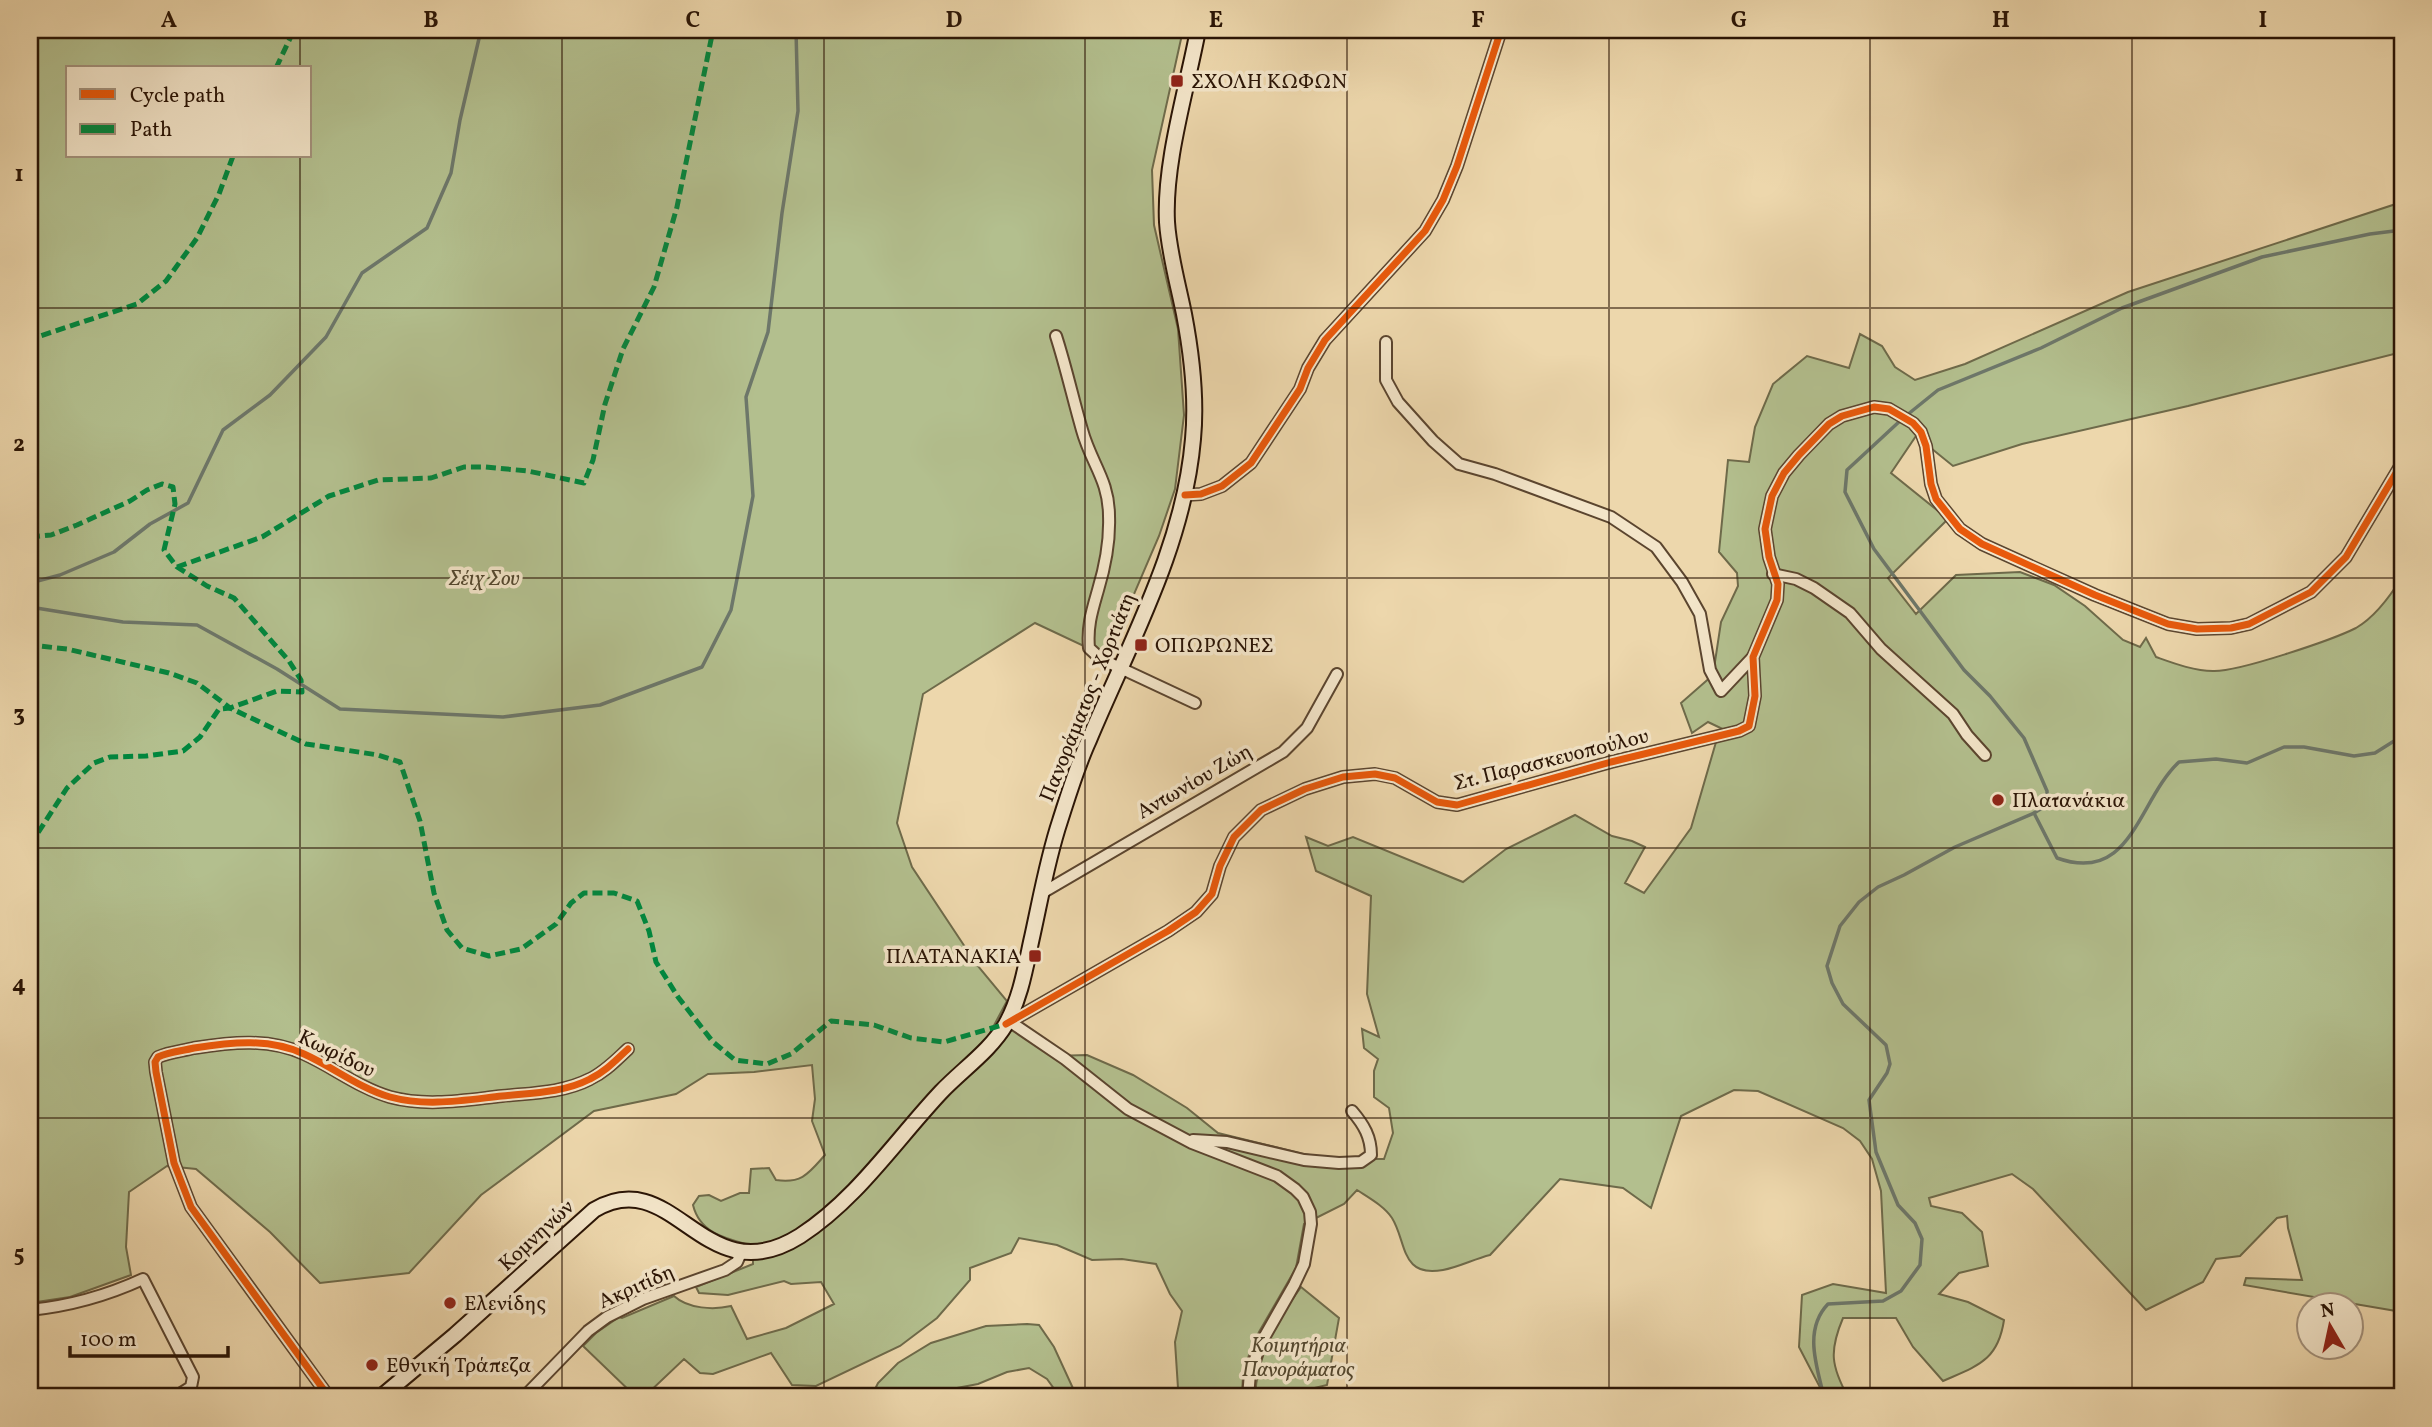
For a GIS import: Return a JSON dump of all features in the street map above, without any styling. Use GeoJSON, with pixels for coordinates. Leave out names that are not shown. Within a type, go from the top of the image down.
{"type":"FeatureCollection","features":[{"type":"Feature","properties":{"kind":"main road","name":"Πανοράματος - Χορτιάτη"},"geometry":{"type":"LineString","coordinates":[[741,1253],[761,1252],[780,1246],[797,1238],[829,1215],[866,1179],[932,1102],[982,1054],[1006,1024],[1019,992],[1057,831],[1076,771],[1166,559],[1185,495],[1193,438],[1194,385],[1167,215],[1175,144],[1198,30]]}},
{"type":"Feature","properties":{"kind":"main road","name":"Κομνηνών"},"geometry":{"type":"LineString","coordinates":[[381,1397],[455,1335],[594,1210],[607,1202],[627,1198],[647,1202],[667,1212],[706,1240],[741,1253]]}},
{"type":"Feature","properties":{"kind":"street"},"geometry":{"type":"LineString","coordinates":[[1185,495],[1201,494],[1222,486],[1251,463],[1300,388],[1308,368],[1325,340],[1425,231],[1443,200],[1457,166],[1500,30]]}},
{"type":"Feature","properties":{"kind":"street"},"geometry":{"type":"LineString","coordinates":[[1056,337],[1083,432],[1108,492],[1108,540],[1087,631],[1089,648],[1101,659],[1195,703]]}},
{"type":"Feature","properties":{"kind":"street"},"geometry":{"type":"LineString","coordinates":[[1386,342],[1386,380],[1398,402],[1433,441],[1460,464],[1495,474],[1611,517],[1656,547],[1682,582],[1700,614],[1710,670],[1721,691],[1753,657]]}},
{"type":"Feature","properties":{"kind":"street","name":"Στ. Παρασκευοπούλου"},"geometry":{"type":"LineString","coordinates":[[1006,1024],[1196,912],[1212,894],[1220,866],[1234,837],[1261,810],[1305,789],[1343,777],[1375,774],[1395,778],[1437,802],[1457,805],[1611,762],[1739,731],[1749,726],[1755,689],[1753,657],[1777,600],[1778,583],[1773,574],[1765,529],[1772,496],[1784,473],[1814,439],[1829,425],[1851,412],[1874,407],[1889,409],[1905,417],[1921,432],[1930,460],[1931,484],[1936,499],[1960,529],[1982,544],[2095,595],[2168,624],[2197,629],[2231,628],[2249,624],[2311,592],[2330,574],[2361,535],[2402,463]]}},
{"type":"Feature","properties":{"kind":"street"},"geometry":{"type":"LineString","coordinates":[[1773,574],[1797,579],[1850,613],[1881,649],[1953,714],[1985,755]]}},
{"type":"Feature","properties":{"kind":"street","name":"Αντωνίου Ζώη"},"geometry":{"type":"LineString","coordinates":[[1042,893],[1283,752],[1307,729],[1337,674]]}},
{"type":"Feature","properties":{"kind":"street"},"geometry":{"type":"LineString","coordinates":[[1006,1024],[1012,1023],[1065,1059],[1128,1109],[1183,1139],[1281,1178],[1299,1192],[1310,1212],[1311,1230],[1304,1264],[1261,1343],[1250,1373],[1248,1397]]}},
{"type":"Feature","properties":{"kind":"street","name":"Κωφίδου"},"geometry":{"type":"LineString","coordinates":[[329,1397],[191,1207],[174,1163],[156,1072],[155,1062],[158,1056],[244,1041],[284,1046],[390,1097],[416,1102],[457,1102],[568,1088],[607,1069],[628,1049]]}},
{"type":"Feature","properties":{"kind":"street"},"geometry":{"type":"LineString","coordinates":[[1183,1139],[1227,1143],[1304,1160],[1339,1163],[1361,1161],[1371,1155],[1371,1141],[1352,1111]]}},
{"type":"Feature","properties":{"kind":"street","name":"Ακριτίδη"},"geometry":{"type":"LineString","coordinates":[[524,1397],[601,1321],[636,1302],[725,1269],[737,1262],[741,1253]]}},
{"type":"Feature","properties":{"kind":"street"},"geometry":{"type":"LineString","coordinates":[[30,1310],[79,1303],[112,1293],[143,1279],[193,1377],[191,1387],[175,1397]]}},
{"type":"Feature","properties":{"kind":"green space","name":"Σέιχ Σου"},"geometry":{"type":"Polygon","coordinates":[[[30,30],[1183,30],[1152,170],[1154,225],[1178,329],[1184,415],[1175,489],[1159,536],[1107,657],[1035,623],[923,694],[897,823],[912,867],[977,965],[1007,1001],[991,1031],[1017,1029],[1053,1056],[1087,1055],[1133,1075],[1187,1108],[1218,1133],[1303,1154],[1337,1159],[1384,1159],[1393,1133],[1389,1108],[1374,1097],[1374,1071],[1378,1059],[1364,1048],[1362,1029],[1379,1037],[1367,994],[1371,896],[1316,871],[1306,837],[1328,846],[1353,837],[1463,882],[1506,849],[1575,815],[1612,836],[1645,847],[1625,883],[1644,893],[1691,828],[1716,742],[1729,732],[1708,722],[1692,733],[1681,703],[1713,675],[1721,622],[1738,586],[1737,573],[1719,552],[1728,460],[1749,462],[1755,427],[1773,384],[1807,356],[1849,368],[1860,334],[1882,346],[1895,367],[1915,380],[1965,364],[2128,292],[2402,202],[2402,352],[2188,406],[2022,444],[1953,466],[1916,436],[1891,473],[1948,519],[1888,578],[1916,614],[1956,575],[2020,572],[2054,585],[2085,606],[2123,640],[2140,647],[2146,638],[2156,657],[2191,668],[2213,671],[2263,661],[2356,628],[2376,612],[2402,577],[2402,1312],[2366,1306],[2366,1290],[2296,1290],[2296,1294],[2244,1285],[2246,1278],[2302,1280],[2287,1216],[2277,1218],[2240,1256],[2216,1259],[2203,1282],[2146,1310],[2033,1189],[2012,1174],[1929,1198],[1931,1206],[1962,1213],[1982,1232],[1988,1266],[1959,1273],[1939,1294],[1968,1302],[2004,1320],[1997,1345],[1991,1353],[1976,1366],[1943,1381],[1913,1347],[1896,1318],[1843,1318],[1835,1340],[1834,1358],[1838,1376],[1848,1397],[1825,1397],[1799,1347],[1802,1295],[1833,1284],[1886,1293],[1881,1191],[1872,1159],[1860,1141],[1843,1128],[1758,1091],[1734,1090],[1681,1116],[1651,1208],[1623,1188],[1560,1179],[1490,1255],[1449,1269],[1429,1271],[1419,1269],[1412,1263],[1389,1214],[1357,1190],[1344,1204],[1304,1224],[1296,1268],[1259,1332],[1249,1355],[1243,1374],[1242,1397],[1176,1397],[1178,1388],[1175,1342],[1182,1311],[1170,1294],[1156,1264],[1122,1259],[1092,1260],[1057,1245],[1019,1238],[1011,1253],[970,1268],[970,1280],[937,1318],[900,1346],[816,1386],[792,1385],[771,1353],[713,1374],[700,1373],[684,1359],[644,1397],[636,1397],[583,1346],[619,1317],[674,1296],[686,1304],[701,1307],[731,1306],[747,1339],[786,1328],[834,1304],[821,1282],[791,1284],[784,1281],[728,1295],[699,1293],[696,1287],[753,1264],[753,1246],[716,1234],[702,1223],[693,1205],[699,1196],[709,1195],[721,1201],[740,1193],[749,1193],[751,1169],[769,1168],[776,1180],[799,1179],[825,1155],[812,1121],[815,1099],[812,1065],[708,1074],[676,1094],[594,1111],[481,1195],[409,1273],[320,1283],[270,1232],[196,1169],[167,1166],[129,1192],[126,1247],[131,1275],[70,1297],[30,1303],[30,30]]]}},
{"type":"Feature","properties":{"kind":"green space","name":"Κοιμητήρια Πανοράματος"},"geometry":{"type":"Polygon","coordinates":[[[1301,1287],[1339,1318],[1327,1385],[1306,1390],[1308,1397],[1255,1397],[1264,1352],[1284,1312],[1301,1287]]]}},
{"type":"Feature","properties":{"kind":"green space"},"geometry":{"type":"Polygon","coordinates":[[[1039,1325],[1054,1347],[1077,1397],[1060,1397],[1047,1379],[1029,1368],[1007,1372],[978,1384],[909,1397],[871,1397],[878,1383],[898,1363],[931,1343],[986,1326],[1039,1325]]]}},
{"type":"Feature","properties":{"kind":"waterway"},"geometry":{"type":"LineString","coordinates":[[30,583],[60,575],[114,552],[150,524],[188,503],[223,430],[270,395],[326,337],[362,273],[427,228],[451,173],[481,30]]}},
{"type":"Feature","properties":{"kind":"waterway"},"geometry":{"type":"LineString","coordinates":[[30,607],[123,622],[197,625],[277,669],[340,709],[503,717],[600,705],[702,667],[731,610],[753,496],[746,397],[768,332],[782,213],[798,111],[796,30]]}},
{"type":"Feature","properties":{"kind":"waterway"},"geometry":{"type":"LineString","coordinates":[[1907,415],[1938,390],[2041,348],[2122,308],[2262,257],[2370,234],[2402,230]]}},
{"type":"Feature","properties":{"kind":"waterway"},"geometry":{"type":"LineString","coordinates":[[1824,1397],[1814,1349],[1820,1314],[1828,1304],[1883,1301],[1901,1291],[1920,1265],[1922,1239],[1915,1223],[1898,1205],[1876,1152],[1869,1100],[1890,1064],[1886,1045],[1843,1004],[1827,966],[1840,926],[1859,902],[1878,887],[1955,847],[2047,805],[2047,791],[2024,738],[1990,696],[1964,670],[1874,549],[1845,492],[1847,470],[1901,420]]}},
{"type":"Feature","properties":{"kind":"waterway"},"geometry":{"type":"LineString","coordinates":[[2034,813],[2057,858],[2082,863],[2102,860],[2118,850],[2131,834],[2165,778],[2179,762],[2216,759],[2247,763],[2284,747],[2304,747],[2354,756],[2375,753],[2402,736]]}},
{"type":"Feature","properties":{"kind":"marked path"},"geometry":{"type":"LineString","coordinates":[[277,66],[294,30]]}},
{"type":"Feature","properties":{"kind":"marked path"},"geometry":{"type":"LineString","coordinates":[[177,567],[262,537],[329,496],[378,480],[431,478],[464,467],[485,467],[528,471],[584,483],[593,460],[605,404],[623,349],[654,287],[677,207],[713,30]]}},
{"type":"Feature","properties":{"kind":"marked path"},"geometry":{"type":"LineString","coordinates":[[30,345],[40,336],[137,304],[166,281],[197,238],[219,194],[232,158]]}},
{"type":"Feature","properties":{"kind":"marked path"},"geometry":{"type":"LineString","coordinates":[[30,537],[51,535],[77,525],[162,484],[173,487],[175,504],[164,550],[177,567],[207,586],[234,598],[289,661],[301,680],[302,692],[277,691],[230,708],[197,683],[169,673],[67,649],[30,645]]}},
{"type":"Feature","properties":{"kind":"marked path"},"geometry":{"type":"LineString","coordinates":[[30,845],[67,788],[94,763],[110,757],[183,751],[200,737],[219,709],[230,708],[306,744],[378,755],[400,762],[420,821],[434,893],[447,930],[462,948],[489,956],[521,949],[556,924],[571,903],[584,893],[614,893],[637,901],[649,931],[656,962],[678,997],[713,1042],[735,1060],[767,1064],[791,1054],[831,1021],[874,1025],[911,1038],[944,1042],[1006,1024]]}},
{"type":"Feature","properties":{"kind":"cycle path"},"geometry":{"type":"LineString","coordinates":[[1185,495],[1201,494],[1222,486],[1251,463],[1300,389],[1308,368],[1325,340],[1425,231],[1443,200],[1457,166],[1501,30]]}},
{"type":"Feature","properties":{"kind":"cycle path"},"geometry":{"type":"LineString","coordinates":[[1006,1024],[1168,931],[1196,912],[1212,894],[1220,866],[1234,837],[1261,810],[1305,789],[1343,777],[1375,774],[1395,778],[1437,802],[1457,805],[1611,762],[1739,731],[1749,726],[1755,696],[1753,657],[1777,600],[1778,584],[1769,557],[1765,529],[1772,496],[1784,473],[1799,455],[1829,424],[1842,416],[1874,407],[1889,409],[1913,423],[1921,432],[1926,446],[1931,484],[1936,499],[1960,529],[1982,544],[2095,595],[2168,624],[2197,629],[2231,628],[2249,624],[2311,592],[2346,557],[2402,463]]}},
{"type":"Feature","properties":{"kind":"cycle path"},"geometry":{"type":"LineString","coordinates":[[329,1397],[191,1207],[174,1163],[156,1072],[155,1062],[158,1057],[222,1044],[277,1045],[304,1054],[379,1093],[404,1100],[432,1102],[558,1090],[580,1084],[601,1073],[628,1049]]}},
{"type":"Feature","properties":{"kind":"place","name":"ΣΧΟΛΗ ΚΩΦΩΝ"},"geometry":{"type":"Point","coordinates":[1177,81]}},
{"type":"Feature","properties":{"kind":"place","name":"ΟΠΩΡΩΝΕΣ"},"geometry":{"type":"Point","coordinates":[1141,645]}},
{"type":"Feature","properties":{"kind":"place","name":"Πλατανάκια"},"geometry":{"type":"Point","coordinates":[1998,800]}},
{"type":"Feature","properties":{"kind":"place","name":"ΠΛΑΤΑΝΑΚΙΑ"},"geometry":{"type":"Point","coordinates":[1035,956]}},
{"type":"Feature","properties":{"kind":"place","name":"Ελενίδης"},"geometry":{"type":"Point","coordinates":[450,1303]}},
{"type":"Feature","properties":{"kind":"place","name":"Εθνική Τράπεζα"},"geometry":{"type":"Point","coordinates":[372,1365]}}]}
